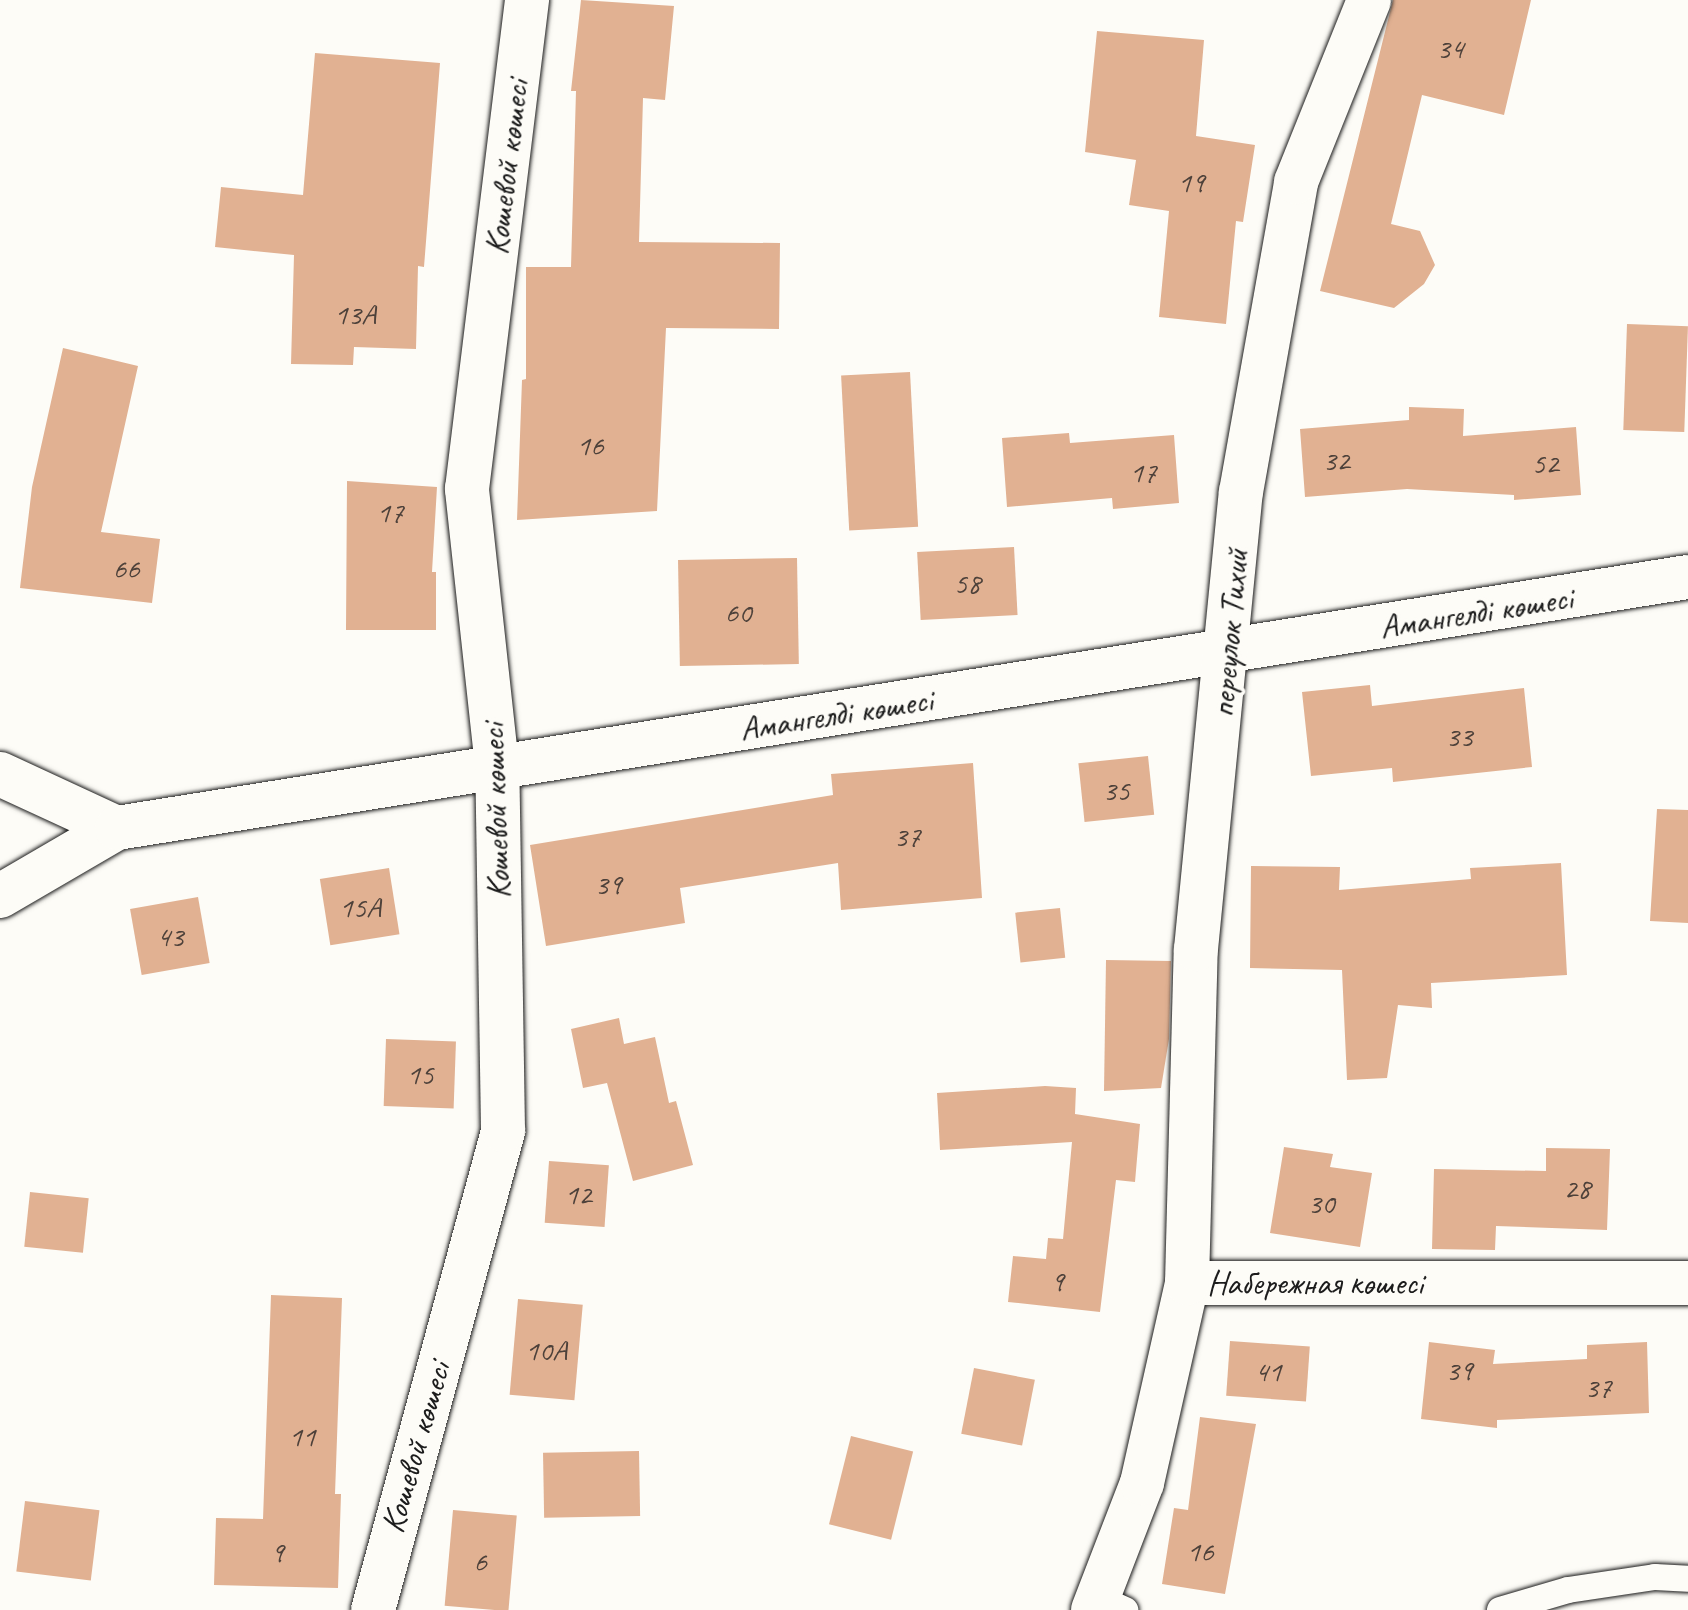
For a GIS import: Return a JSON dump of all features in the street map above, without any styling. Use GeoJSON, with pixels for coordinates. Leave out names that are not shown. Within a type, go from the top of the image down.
{"type":"FeatureCollection","features":[{"type":"Feature","properties":{"kind":"street","name":"Кошевой көшесі"},"geometry":{"type":"LineString","coordinates":[[373,1610],[503,1130],[497,766],[467,489],[527,0]]}},
{"type":"Feature","properties":{"kind":"street","name":"переулок Тихий"},"geometry":{"type":"LineString","coordinates":[[1187,1283],[1196,949],[1229,653],[1241,492],[1296,182],[1369,0]]}},
{"type":"Feature","properties":{"kind":"street","name":"Амангелді көшесі"},"geometry":{"type":"LineString","coordinates":[[0,896],[117,828],[1229,653],[1688,577]]}},
{"type":"Feature","properties":{"kind":"street"},"geometry":{"type":"LineString","coordinates":[[0,774],[117,828]]}},
{"type":"Feature","properties":{"kind":"street","name":"Набережная көшесі"},"geometry":{"type":"LineString","coordinates":[[1106,1606],[1142,1483],[1187,1283],[1688,1283]]}},
{"type":"Feature","properties":{"kind":"lane"},"geometry":{"type":"LineString","coordinates":[[1500,1610],[1568,1590],[1655,1577],[1688,1579]]}},
{"type":"Feature","properties":{"kind":"building"},"geometry":{"type":"Polygon","coordinates":[[[581,0],[674,6],[665,100],[643,98],[639,242],[780,243],[779,329],[666,328],[657,511],[517,520],[522,380],[526,379],[526,267],[571,267],[576,91],[571,91],[581,0]]]}},
{"type":"Feature","properties":{"kind":"building"},"geometry":{"type":"Polygon","coordinates":[[[1393,0],[1531,0],[1504,115],[1422,95],[1391,224],[1420,231],[1435,265],[1424,284],[1394,308],[1320,291],[1393,0]]]}},
{"type":"Feature","properties":{"kind":"building"},"geometry":{"type":"Polygon","coordinates":[[[1097,31],[1204,40],[1196,136],[1255,145],[1243,222],[1236,221],[1226,324],[1159,317],[1169,211],[1129,205],[1136,160],[1085,152],[1097,31]]]}},
{"type":"Feature","properties":{"kind":"building"},"geometry":{"type":"Polygon","coordinates":[[[315,53],[440,63],[424,267],[418,266],[416,349],[354,347],[353,365],[291,364],[294,255],[215,247],[221,187],[303,195],[315,53]]]}},
{"type":"Feature","properties":{"kind":"building"},"geometry":{"type":"Polygon","coordinates":[[[1627,324],[1688,326],[1684,432],[1623,430],[1627,324]]]}},
{"type":"Feature","properties":{"kind":"building"},"geometry":{"type":"Polygon","coordinates":[[[63,348],[138,366],[101,532],[160,539],[152,603],[20,588],[32,487],[63,348]]]}},
{"type":"Feature","properties":{"kind":"building"},"geometry":{"type":"Polygon","coordinates":[[[910,372],[918,527],[849,530],[841,376],[910,372]]]}},
{"type":"Feature","properties":{"kind":"building"},"geometry":{"type":"Polygon","coordinates":[[[1409,407],[1464,409],[1463,436],[1576,427],[1581,495],[1514,500],[1514,495],[1407,489],[1305,497],[1300,429],[1409,420],[1409,407]]]}},
{"type":"Feature","properties":{"kind":"building"},"geometry":{"type":"Polygon","coordinates":[[[1069,433],[1070,443],[1174,435],[1179,503],[1113,509],[1112,498],[1007,507],[1002,438],[1069,433]]]}},
{"type":"Feature","properties":{"kind":"building"},"geometry":{"type":"Polygon","coordinates":[[[347,481],[437,487],[432,572],[436,572],[436,630],[346,630],[347,481]]]}},
{"type":"Feature","properties":{"kind":"building"},"geometry":{"type":"Polygon","coordinates":[[[1014,547],[1018,615],[921,620],[917,552],[1014,547]]]}},
{"type":"Feature","properties":{"kind":"building"},"geometry":{"type":"Polygon","coordinates":[[[797,558],[799,664],[680,666],[678,560],[797,558]]]}},
{"type":"Feature","properties":{"kind":"building"},"geometry":{"type":"Polygon","coordinates":[[[1370,685],[1372,706],[1524,688],[1532,767],[1393,782],[1392,768],[1311,776],[1302,692],[1370,685]]]}},
{"type":"Feature","properties":{"kind":"building"},"geometry":{"type":"Polygon","coordinates":[[[1148,756],[1154,815],[1085,822],[1078,763],[1148,756]]]}},
{"type":"Feature","properties":{"kind":"building"},"geometry":{"type":"Polygon","coordinates":[[[973,763],[982,898],[841,910],[838,863],[680,888],[685,923],[546,946],[530,845],[833,795],[831,774],[973,763]]]}},
{"type":"Feature","properties":{"kind":"building"},"geometry":{"type":"Polygon","coordinates":[[[1657,809],[1688,810],[1688,923],[1650,921],[1657,809]]]}},
{"type":"Feature","properties":{"kind":"building"},"geometry":{"type":"Polygon","coordinates":[[[1561,863],[1567,975],[1431,983],[1432,1008],[1398,1005],[1387,1078],[1347,1080],[1342,970],[1250,968],[1251,866],[1340,867],[1339,890],[1471,879],[1470,868],[1561,863]]]}},
{"type":"Feature","properties":{"kind":"building"},"geometry":{"type":"Polygon","coordinates":[[[389,868],[399,934],[330,945],[320,879],[389,868]]]}},
{"type":"Feature","properties":{"kind":"building"},"geometry":{"type":"Polygon","coordinates":[[[198,897],[210,963],[142,975],[130,909],[198,897]]]}},
{"type":"Feature","properties":{"kind":"building"},"geometry":{"type":"Polygon","coordinates":[[[1060,908],[1065,958],[1020,962],[1015,913],[1060,908]]]}},
{"type":"Feature","properties":{"kind":"building"},"geometry":{"type":"Polygon","coordinates":[[[1106,960],[1171,961],[1169,1039],[1161,1088],[1104,1091],[1106,960]]]}},
{"type":"Feature","properties":{"kind":"building"},"geometry":{"type":"Polygon","coordinates":[[[619,1018],[624,1044],[655,1037],[669,1103],[676,1101],[693,1165],[633,1181],[607,1083],[583,1088],[571,1029],[619,1018]]]}},
{"type":"Feature","properties":{"kind":"building"},"geometry":{"type":"Polygon","coordinates":[[[386,1039],[456,1041],[454,1108],[384,1106],[386,1039]]]}},
{"type":"Feature","properties":{"kind":"building"},"geometry":{"type":"Polygon","coordinates":[[[1045,1086],[1076,1088],[1075,1114],[1140,1124],[1135,1182],[1116,1180],[1100,1312],[1008,1302],[1013,1256],[1046,1259],[1048,1238],[1063,1239],[1072,1142],[940,1150],[937,1093],[1045,1086]]]}},
{"type":"Feature","properties":{"kind":"building"},"geometry":{"type":"Polygon","coordinates":[[[1284,1147],[1333,1154],[1330,1167],[1372,1173],[1360,1247],[1270,1233],[1284,1147]]]}},
{"type":"Feature","properties":{"kind":"building"},"geometry":{"type":"Polygon","coordinates":[[[1546,1148],[1610,1149],[1607,1230],[1496,1226],[1495,1250],[1432,1249],[1434,1169],[1546,1171],[1546,1148]]]}},
{"type":"Feature","properties":{"kind":"building"},"geometry":{"type":"Polygon","coordinates":[[[549,1161],[609,1165],[605,1227],[545,1223],[549,1161]]]}},
{"type":"Feature","properties":{"kind":"building"},"geometry":{"type":"Polygon","coordinates":[[[30,1192],[89,1198],[83,1253],[24,1247],[30,1192]]]}},
{"type":"Feature","properties":{"kind":"building"},"geometry":{"type":"Polygon","coordinates":[[[271,1295],[342,1298],[335,1494],[341,1494],[338,1588],[214,1585],[216,1518],[263,1519],[271,1295]]]}},
{"type":"Feature","properties":{"kind":"building"},"geometry":{"type":"Polygon","coordinates":[[[518,1299],[583,1305],[574,1400],[510,1395],[518,1299]]]}},
{"type":"Feature","properties":{"kind":"building"},"geometry":{"type":"Polygon","coordinates":[[[1230,1341],[1310,1347],[1306,1401],[1226,1396],[1230,1341]]]}},
{"type":"Feature","properties":{"kind":"building"},"geometry":{"type":"Polygon","coordinates":[[[1429,1342],[1495,1350],[1493,1364],[1587,1359],[1587,1345],[1647,1342],[1649,1413],[1497,1420],[1497,1428],[1421,1419],[1429,1342]]]}},
{"type":"Feature","properties":{"kind":"building"},"geometry":{"type":"Polygon","coordinates":[[[974,1368],[1035,1380],[1022,1446],[961,1434],[974,1368]]]}},
{"type":"Feature","properties":{"kind":"building"},"geometry":{"type":"Polygon","coordinates":[[[1200,1417],[1256,1424],[1225,1594],[1162,1584],[1174,1508],[1188,1510],[1200,1417]]]}},
{"type":"Feature","properties":{"kind":"building"},"geometry":{"type":"Polygon","coordinates":[[[851,1436],[913,1451],[891,1540],[829,1524],[851,1436]]]}},
{"type":"Feature","properties":{"kind":"building"},"geometry":{"type":"Polygon","coordinates":[[[639,1451],[640,1516],[544,1518],[543,1453],[639,1451]]]}},
{"type":"Feature","properties":{"kind":"building"},"geometry":{"type":"Polygon","coordinates":[[[25,1501],[99,1510],[91,1581],[16,1571],[25,1501]]]}},
{"type":"Feature","properties":{"kind":"building"},"geometry":{"type":"Polygon","coordinates":[[[453,1510],[517,1516],[508,1610],[445,1606],[453,1510]]]}}]}
